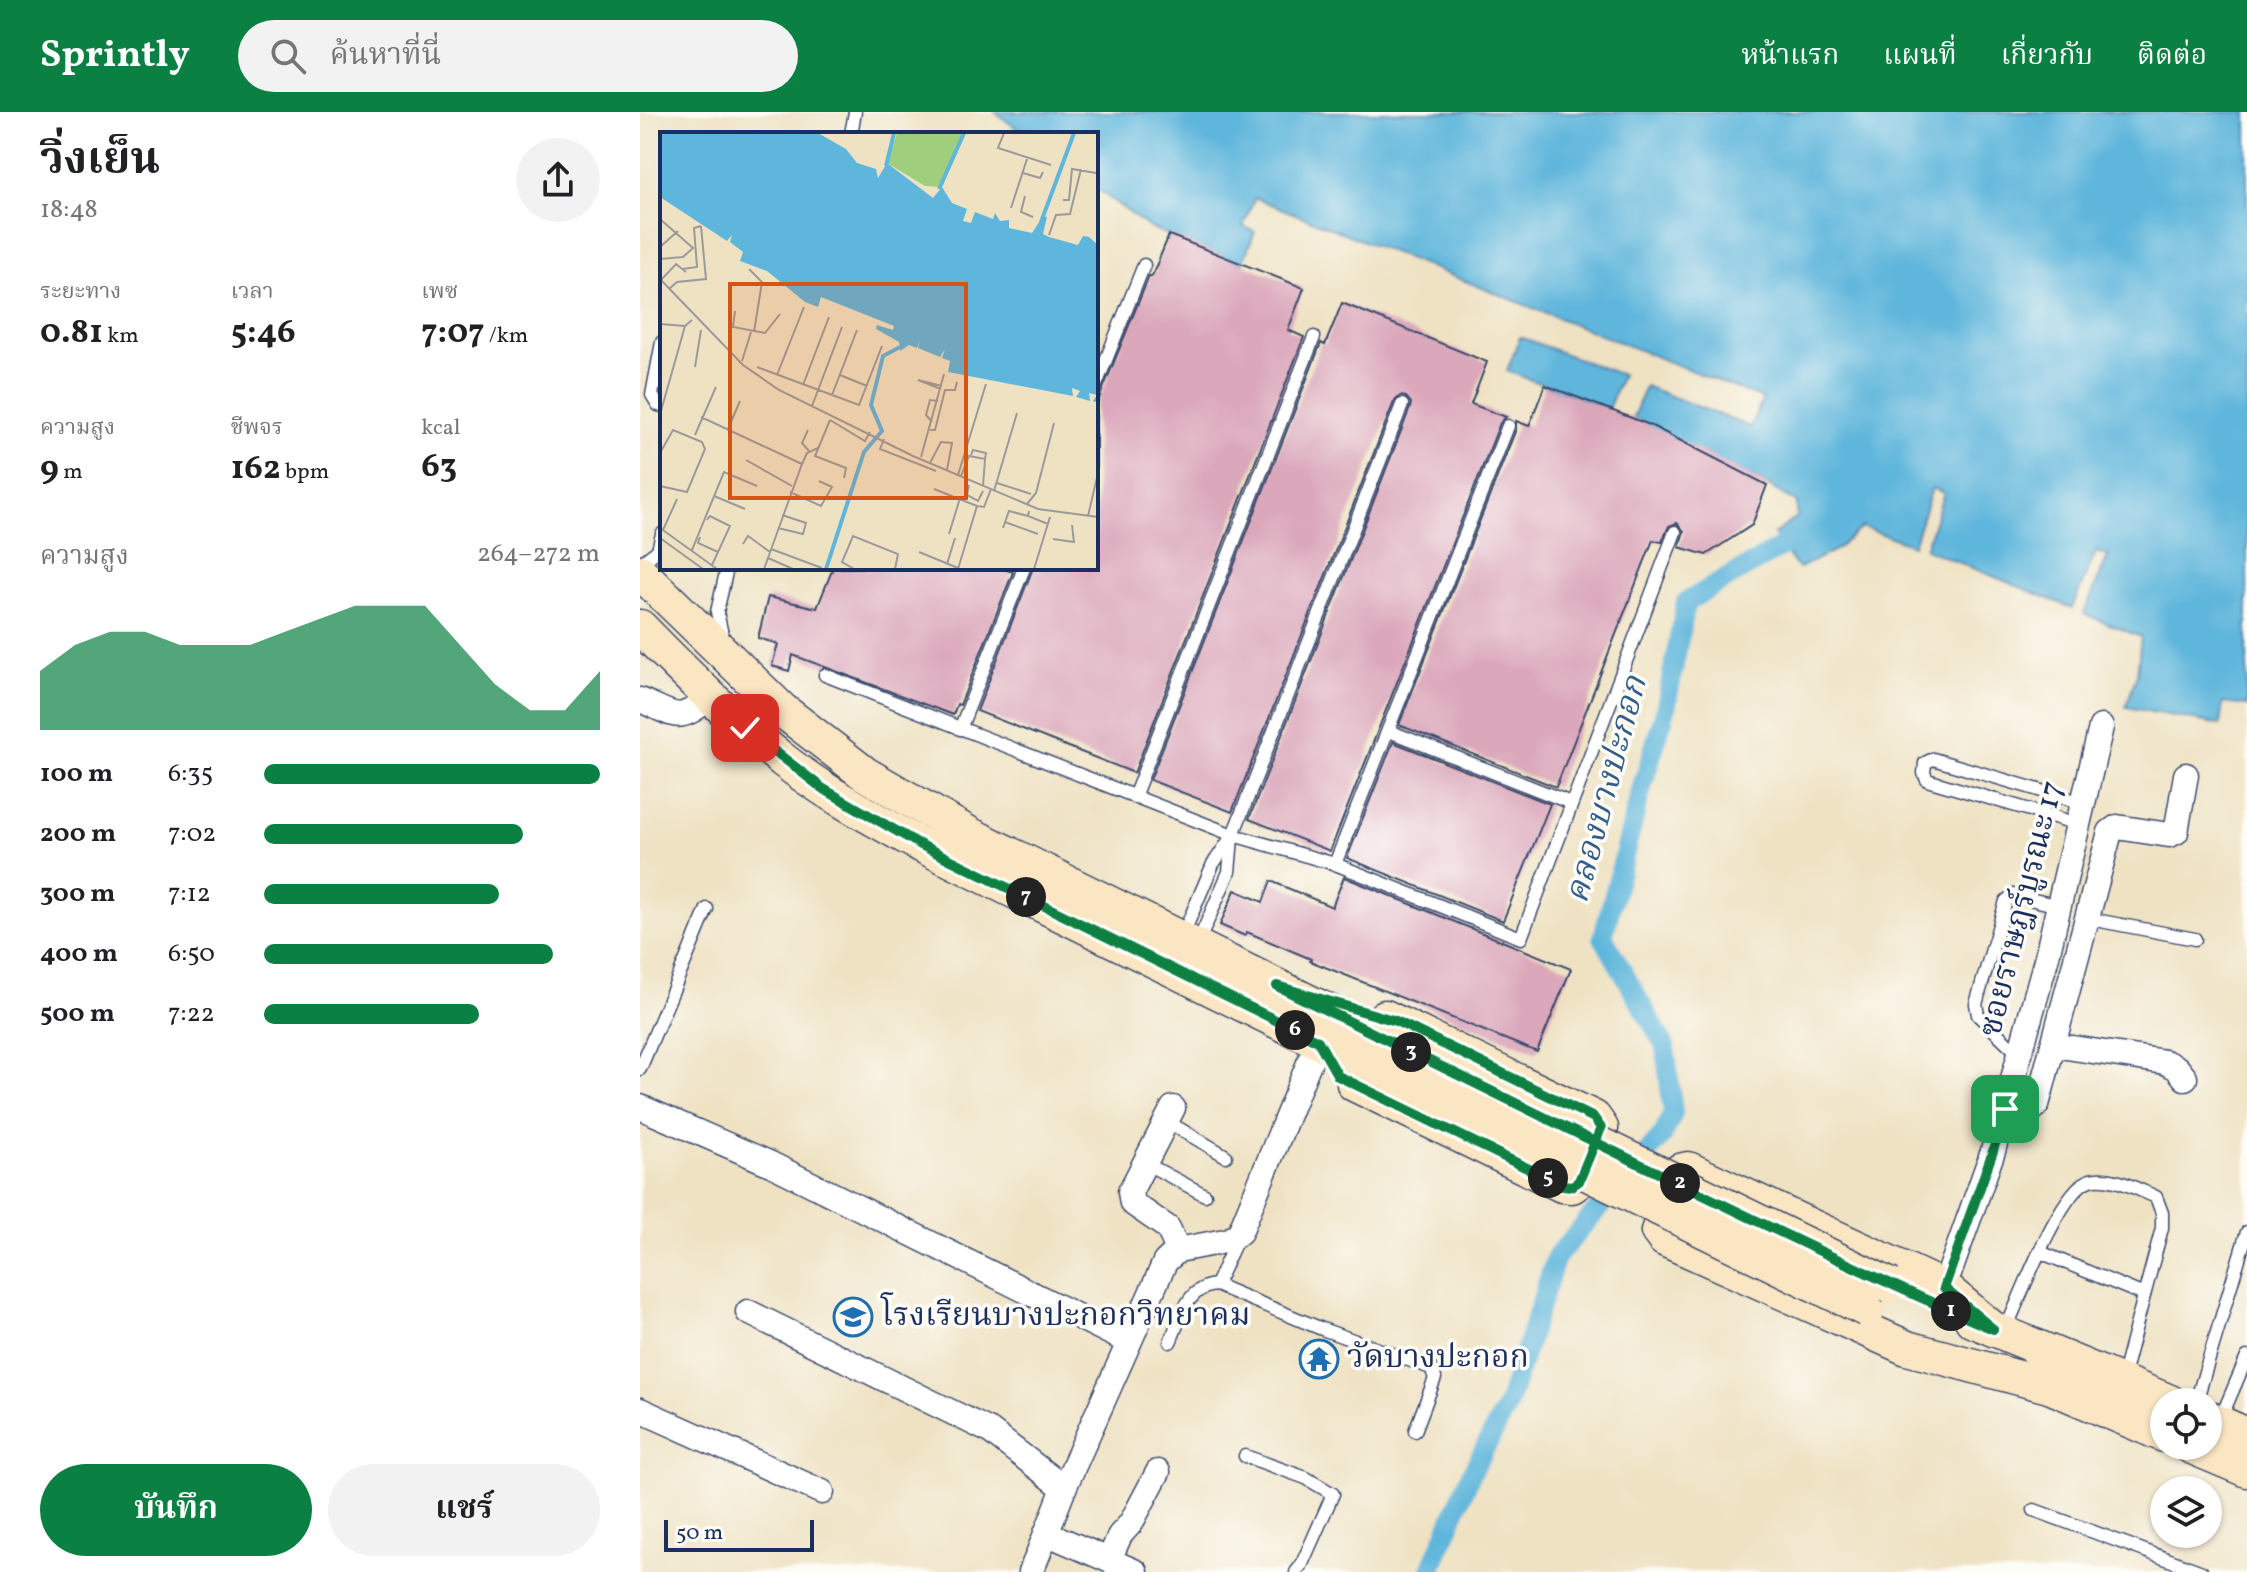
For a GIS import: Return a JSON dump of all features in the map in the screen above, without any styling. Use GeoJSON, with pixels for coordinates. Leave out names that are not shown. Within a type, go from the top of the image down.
{"type":"FeatureCollection","features":[{"type":"Feature","properties":{"kind":"main road"},"geometry":{"type":"LineString","coordinates":[[640,572],[782,710],[865,774],[971,835],[1277,986],[1402,1065],[1867,1310],[2150,1429]]}},
{"type":"Feature","properties":{"kind":"main road"},"geometry":{"type":"LineString","coordinates":[[640,627],[711,697],[785,761],[868,816],[919,844],[1318,1041],[1402,1065],[1891,1286],[2150,1394]]}},
{"type":"Feature","properties":{"kind":"main road"},"geometry":{"type":"LineString","coordinates":[[1277,986],[1396,1021],[1594,1118],[1601,1128],[1579,1181],[1572,1186],[1562,1185],[1338,1076],[1318,1041]]}},
{"type":"Feature","properties":{"kind":"main road"},"geometry":{"type":"LineString","coordinates":[[1999,1331],[1944,1288],[1688,1169],[1680,1171],[1658,1231],[1664,1239],[1907,1348],[2049,1386]]}},
{"type":"Feature","properties":{"kind":"main road"},"geometry":{"type":"LineString","coordinates":[[2222,1459],[2247,1470]]}},
{"type":"Feature","properties":{"kind":"street"},"geometry":{"type":"LineString","coordinates":[[640,700],[679,716],[687,716],[711,697]]}},
{"type":"Feature","properties":{"kind":"street","name":"ซอยราษฎร์บูรณะ 17"},"geometry":{"type":"LineString","coordinates":[[1944,1288],[2005,1109],[2059,906],[2101,727]]}},
{"type":"Feature","properties":{"kind":"street"},"geometry":{"type":"LineString","coordinates":[[2005,1109],[2028,1113],[2037,1105],[2110,832],[2117,827],[2169,835],[2176,832],[2186,775]]}},
{"type":"Feature","properties":{"kind":"street"},"geometry":{"type":"LineString","coordinates":[[1031,1572],[1064,1488],[1165,1262],[1178,1250],[1230,1240],[1240,1232],[1318,1041]]}},
{"type":"Feature","properties":{"kind":"street"},"geometry":{"type":"LineString","coordinates":[[2053,1045],[2165,1062],[2177,1068],[2185,1078]]}},
{"type":"Feature","properties":{"kind":"street"},"geometry":{"type":"LineString","coordinates":[[640,1107],[771,1164],[1129,1342]]}},
{"type":"Feature","properties":{"kind":"street"},"geometry":{"type":"LineString","coordinates":[[1169,1114],[1130,1192],[1132,1203],[1168,1228],[1178,1250]]}},
{"type":"Feature","properties":{"kind":"street"},"geometry":{"type":"LineString","coordinates":[[748,1312],[990,1431],[1064,1488]]}},
{"type":"Feature","properties":{"kind":"street"},"geometry":{"type":"LineString","coordinates":[[640,1410],[822,1492]]}},
{"type":"Feature","properties":{"kind":"street"},"geometry":{"type":"LineString","coordinates":[[1109,1560],[1120,1535],[1131,1523],[1158,1472]]}},
{"type":"Feature","properties":{"kind":"street"},"geometry":{"type":"LineString","coordinates":[[1046,1533],[1136,1572]]}},
{"type":"Feature","properties":{"kind":"lane"},"geometry":{"type":"LineString","coordinates":[[851,132],[855,112]]}},
{"type":"Feature","properties":{"kind":"lane"},"geometry":{"type":"LineString","coordinates":[[1098,380],[1144,265]]}},
{"type":"Feature","properties":{"kind":"lane"},"geometry":{"type":"LineString","coordinates":[[1134,797],[1314,337]]}},
{"type":"Feature","properties":{"kind":"lane"},"geometry":{"type":"LineString","coordinates":[[660,353],[652,395],[660,406]]}},
{"type":"Feature","properties":{"kind":"lane"},"geometry":{"type":"LineString","coordinates":[[1189,942],[1213,864],[1233,835],[1402,405]]}},
{"type":"Feature","properties":{"kind":"lane"},"geometry":{"type":"LineString","coordinates":[[1335,864],[1508,426]]}},
{"type":"Feature","properties":{"kind":"lane"},"geometry":{"type":"LineString","coordinates":[[825,675],[1233,835],[1335,864],[1521,938],[1675,532]]}},
{"type":"Feature","properties":{"kind":"lane"},"geometry":{"type":"LineString","coordinates":[[640,564],[658,550],[660,542]]}},
{"type":"Feature","properties":{"kind":"lane"},"geometry":{"type":"LineString","coordinates":[[727,570],[717,612],[729,660]]}},
{"type":"Feature","properties":{"kind":"lane"},"geometry":{"type":"LineString","coordinates":[[960,729],[1023,570]]}},
{"type":"Feature","properties":{"kind":"lane"},"geometry":{"type":"LineString","coordinates":[[1389,731],[1571,803]]}},
{"type":"Feature","properties":{"kind":"lane"},"geometry":{"type":"LineString","coordinates":[[1933,759],[2081,814],[1927,780],[1925,763],[1933,759]]}},
{"type":"Feature","properties":{"kind":"lane"},"geometry":{"type":"LineString","coordinates":[[2020,1055],[1978,1015],[1976,1004],[2006,901],[2013,895],[2059,906]]}},
{"type":"Feature","properties":{"kind":"lane"},"geometry":{"type":"LineString","coordinates":[[640,1069],[707,909]]}},
{"type":"Feature","properties":{"kind":"lane"},"geometry":{"type":"LineString","coordinates":[[2085,918],[2195,939]]}},
{"type":"Feature","properties":{"kind":"lane"},"geometry":{"type":"LineString","coordinates":[[1169,1114],[1226,1156]]}},
{"type":"Feature","properties":{"kind":"lane"},"geometry":{"type":"LineString","coordinates":[[1145,1163],[1205,1195]]}},
{"type":"Feature","properties":{"kind":"lane"},"geometry":{"type":"LineString","coordinates":[[1999,1331],[2058,1212],[2078,1186],[2091,1179],[2114,1181],[2156,1197],[2162,1213],[2162,1228],[2121,1382]]}},
{"type":"Feature","properties":{"kind":"lane"},"geometry":{"type":"LineString","coordinates":[[1216,1285],[1240,1232]]}},
{"type":"Feature","properties":{"kind":"lane"},"geometry":{"type":"LineString","coordinates":[[2222,1389],[2247,1232]]}},
{"type":"Feature","properties":{"kind":"lane"},"geometry":{"type":"LineString","coordinates":[[2040,1252],[2144,1295]]}},
{"type":"Feature","properties":{"kind":"lane"},"geometry":{"type":"LineString","coordinates":[[1170,1342],[1192,1294],[1204,1286],[1216,1285],[1322,1329],[1431,1368],[1435,1378],[1415,1431]]}},
{"type":"Feature","properties":{"kind":"lane"},"geometry":{"type":"LineString","coordinates":[[2222,1413],[2243,1382],[2247,1357]]}},
{"type":"Feature","properties":{"kind":"lane"},"geometry":{"type":"LineString","coordinates":[[1245,1456],[1306,1478],[1333,1494],[1296,1572]]}},
{"type":"Feature","properties":{"kind":"lane"},"geometry":{"type":"LineString","coordinates":[[2034,1510],[2202,1572]]}},
{"type":"Feature","properties":{"kind":"water"},"geometry":{"type":"Polygon","coordinates":[[[995,112],[2247,112],[2247,706],[2223,703],[2220,725],[2126,707],[2137,673],[2141,637],[2084,614],[2108,556],[2096,552],[2072,608],[1925,549],[1944,493],[1932,488],[1913,545],[1862,527],[1837,549],[1798,569],[1774,534],[1797,517],[1797,503],[1633,418],[1645,386],[1750,427],[1763,399],[1255,198],[1243,226],[1255,232],[1242,264],[1150,228],[1098,189],[1098,132],[1021,132],[995,112]]]}},
{"type":"Feature","properties":{"kind":"water"},"geometry":{"type":"Polygon","coordinates":[[[1520,337],[1622,375],[1608,409],[1507,371],[1520,337]]]}},
{"type":"Feature","properties":{"kind":"building"},"geometry":{"type":"Polygon","coordinates":[[[1169,235],[1304,288],[1288,330],[1304,337],[1134,773],[977,711],[1032,570],[1098,570],[1098,401],[1149,276],[1152,276],[1169,235]]]}},
{"type":"Feature","properties":{"kind":"building"},"geometry":{"type":"Polygon","coordinates":[[[1342,303],[1487,362],[1471,404],[1506,417],[1500,423],[1330,851],[1249,819],[1410,408],[1411,403],[1406,397],[1400,396],[1394,402],[1232,812],[1150,780],[1321,343],[1325,345],[1342,303]]]}},
{"type":"Feature","properties":{"kind":"building"},"geometry":{"type":"Polygon","coordinates":[[[1545,385],[1650,425],[1767,485],[1752,525],[1706,555],[1679,547],[1684,531],[1677,523],[1669,526],[1662,542],[1653,540],[1556,787],[1399,725],[1516,429],[1516,421],[1529,426],[1545,385]]]}},
{"type":"Feature","properties":{"kind":"building"},"geometry":{"type":"Polygon","coordinates":[[[832,570],[1013,572],[960,705],[957,704],[953,715],[793,655],[789,671],[772,666],[778,644],[758,638],[768,597],[817,608],[832,570]]]}},
{"type":"Feature","properties":{"kind":"building"},"geometry":{"type":"Polygon","coordinates":[[[1393,742],[1550,804],[1503,921],[1347,858],[1393,742]]]}},
{"type":"Feature","properties":{"kind":"building"},"geometry":{"type":"Polygon","coordinates":[[[1344,877],[1571,969],[1537,1052],[1310,961],[1247,932],[1245,936],[1220,925],[1235,890],[1263,902],[1271,881],[1332,907],[1344,877]]]}},
{"type":"Feature","properties":{"kind":"waterway","name":"คลองบางปะกอก"},"geometry":{"type":"LineString","coordinates":[[1430,1572],[1471,1474],[1507,1406],[1556,1257],[1663,1135],[1673,1113],[1665,1046],[1603,937],[1665,712],[1686,602],[1804,534]]}},
{"type":"Feature","properties":{"kind":"place","name":"โรงเรียนบางปะกอกวิทยาคม"},"geometry":{"type":"Point","coordinates":[853,1317]}},
{"type":"Feature","properties":{"kind":"place","name":"วัดบางปะกอก"},"geometry":{"type":"Point","coordinates":[1319,1359]}},
{"type":"Feature","properties":{"kind":"route"},"geometry":{"type":"LineString","coordinates":[[745,728],[822,788],[868,816],[1318,1041],[1338,1076],[1562,1185],[1572,1186],[1579,1181],[1601,1128],[1594,1118],[1396,1021],[1277,986],[1408,1051],[1505,1098],[1601,1145],[1891,1286],[1993,1329],[1944,1288],[2005,1109]]}}]}
